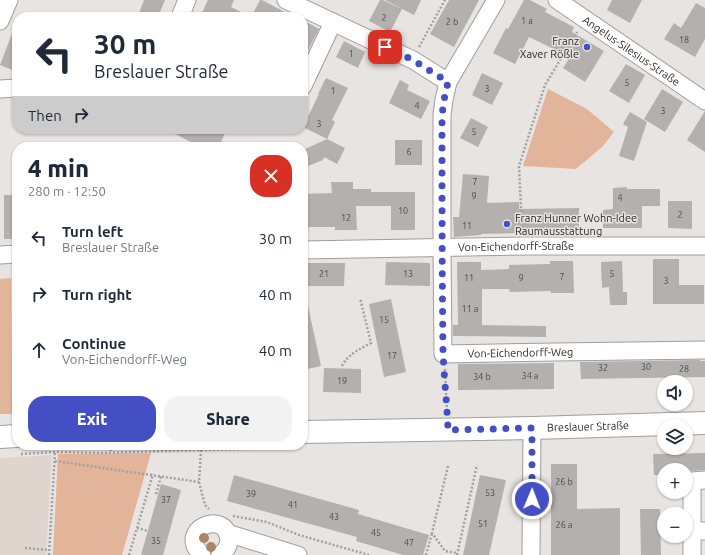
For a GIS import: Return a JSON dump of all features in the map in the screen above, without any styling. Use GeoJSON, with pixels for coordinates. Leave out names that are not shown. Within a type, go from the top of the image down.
{"type":"FeatureCollection","features":[{"type":"Feature","properties":{"kind":"main road","name":"Breslauer Straße"},"geometry":{"type":"LineString","coordinates":[[308,432],[448,430],[705,423]]}},
{"type":"Feature","properties":{"kind":"main road"},"geometry":{"type":"LineString","coordinates":[[0,437],[12,436]]}},
{"type":"Feature","properties":{"kind":"street"},"geometry":{"type":"LineString","coordinates":[[0,22],[9,0]]}},
{"type":"Feature","properties":{"kind":"street"},"geometry":{"type":"LineString","coordinates":[[182,12],[187,0]]}},
{"type":"Feature","properties":{"kind":"street"},"geometry":{"type":"LineString","coordinates":[[286,0],[413,60],[448,82]]}},
{"type":"Feature","properties":{"kind":"street"},"geometry":{"type":"LineString","coordinates":[[444,354],[442,115],[444,100],[448,82],[496,0]]}},
{"type":"Feature","properties":{"kind":"street","name":"Angelus-Silesius-Straße"},"geometry":{"type":"LineString","coordinates":[[557,0],[705,101]]}},
{"type":"Feature","properties":{"kind":"street"},"geometry":{"type":"LineString","coordinates":[[308,75],[333,22]]}},
{"type":"Feature","properties":{"kind":"street"},"geometry":{"type":"LineString","coordinates":[[0,89],[12,88]]}},
{"type":"Feature","properties":{"kind":"street","name":"Von-Eichendorff-Straße"},"geometry":{"type":"LineString","coordinates":[[308,250],[526,246],[705,246]]}},
{"type":"Feature","properties":{"kind":"street"},"geometry":{"type":"LineString","coordinates":[[0,255],[12,254]]}},
{"type":"Feature","properties":{"kind":"street","name":"Von-Eichendorff-Weg"},"geometry":{"type":"LineString","coordinates":[[444,354],[705,350]]}},
{"type":"Feature","properties":{"kind":"street"},"geometry":{"type":"LineString","coordinates":[[531,555],[532,428]]}},
{"type":"Feature","properties":{"kind":"street"},"geometry":{"type":"LineString","coordinates":[[692,555],[698,531],[692,481],[705,480]]}},
{"type":"Feature","properties":{"kind":"street"},"geometry":{"type":"LineString","coordinates":[[202,555],[198,552],[194,541],[195,535],[202,526],[208,524],[226,526],[298,555]]}},
{"type":"Feature","properties":{"kind":"street"},"geometry":{"type":"LineString","coordinates":[[220,555],[224,553],[227,548],[229,538],[226,526]]}},
{"type":"Feature","properties":{"kind":"path"},"geometry":{"type":"LineString","coordinates":[[413,60],[444,0]]}},
{"type":"Feature","properties":{"kind":"path"},"geometry":{"type":"LineString","coordinates":[[526,246],[521,208],[519,166],[546,85],[584,19]]}},
{"type":"Feature","properties":{"kind":"path"},"geometry":{"type":"LineString","coordinates":[[342,366],[344,361],[350,355],[371,343],[360,298]]}},
{"type":"Feature","properties":{"kind":"path"},"geometry":{"type":"LineString","coordinates":[[444,354],[448,430]]}},
{"type":"Feature","properties":{"kind":"path"},"geometry":{"type":"LineString","coordinates":[[201,450],[199,482],[204,505],[219,516],[226,526],[267,522],[298,535],[369,555]]}},
{"type":"Feature","properties":{"kind":"path"},"geometry":{"type":"LineString","coordinates":[[49,555],[55,452]]}},
{"type":"Feature","properties":{"kind":"path"},"geometry":{"type":"LineString","coordinates":[[55,461],[153,474],[199,482]]}},
{"type":"Feature","properties":{"kind":"path"},"geometry":{"type":"LineString","coordinates":[[432,533],[445,551],[457,554],[477,465]]}},
{"type":"Feature","properties":{"kind":"path"},"geometry":{"type":"LineString","coordinates":[[426,555],[448,466]]}},
{"type":"Feature","properties":{"kind":"path"},"geometry":{"type":"LineString","coordinates":[[129,555],[153,474]]}},
{"type":"Feature","properties":{"kind":"path"},"geometry":{"type":"LineString","coordinates":[[156,494],[161,476]]}},
{"type":"Feature","properties":{"kind":"path"},"geometry":{"type":"LineString","coordinates":[[137,528],[148,531]]}},
{"type":"Feature","properties":{"kind":"path"},"geometry":{"type":"LineString","coordinates":[[25,548],[49,550]]}},
{"type":"Feature","properties":{"kind":"shaded area"},"geometry":{"type":"Polygon","coordinates":[[[548,89],[587,109],[614,132],[602,147],[576,169],[523,166],[548,89]]]}},
{"type":"Feature","properties":{"kind":"shaded area"},"geometry":{"type":"Polygon","coordinates":[[[11,278],[12,414],[0,414],[0,279],[11,278]]]}},
{"type":"Feature","properties":{"kind":"shaded area"},"geometry":{"type":"Polygon","coordinates":[[[151,453],[122,555],[53,555],[58,454],[151,453]]]}},
{"type":"Feature","properties":{"kind":"shaded area"},"geometry":{"type":"Polygon","coordinates":[[[52,455],[46,555],[0,555],[0,458],[52,455]]]}},
{"type":"Feature","properties":{"kind":"building"},"geometry":{"type":"Polygon","coordinates":[[[144,0],[165,0],[160,12],[139,12],[144,0]]]}},
{"type":"Feature","properties":{"kind":"building"},"geometry":{"type":"Polygon","coordinates":[[[208,0],[234,0],[231,7],[241,12],[202,12],[208,0]]]}},
{"type":"Feature","properties":{"kind":"building"},"geometry":{"type":"Polygon","coordinates":[[[260,0],[285,12],[254,12],[260,0]]]}},
{"type":"Feature","properties":{"kind":"building"},"geometry":{"type":"Polygon","coordinates":[[[380,0],[402,9],[390,32],[369,21],[380,0]]]}},
{"type":"Feature","properties":{"kind":"building"},"geometry":{"type":"Polygon","coordinates":[[[385,0],[421,0],[414,15],[385,0]]]}},
{"type":"Feature","properties":{"kind":"building"},"geometry":{"type":"Polygon","coordinates":[[[449,0],[479,0],[454,47],[430,34],[449,0]]]}},
{"type":"Feature","properties":{"kind":"building"},"geometry":{"type":"Polygon","coordinates":[[[524,0],[530,0],[547,9],[545,12],[574,27],[572,32],[604,51],[585,82],[563,68],[570,57],[529,37],[515,64],[493,53],[506,28],[508,29],[524,0]]]}},
{"type":"Feature","properties":{"kind":"building"},"geometry":{"type":"Polygon","coordinates":[[[612,0],[642,0],[630,23],[607,10],[612,0]]]}},
{"type":"Feature","properties":{"kind":"building"},"geometry":{"type":"Polygon","coordinates":[[[696,3],[705,8],[705,39],[695,57],[664,39],[674,23],[681,28],[696,3]]]}},
{"type":"Feature","properties":{"kind":"building"},"geometry":{"type":"Polygon","coordinates":[[[308,23],[319,29],[308,50],[308,23]]]}},
{"type":"Feature","properties":{"kind":"building"},"geometry":{"type":"Polygon","coordinates":[[[12,34],[12,70],[0,65],[12,34]]]}},
{"type":"Feature","properties":{"kind":"building"},"geometry":{"type":"Polygon","coordinates":[[[344,41],[365,52],[358,68],[336,57],[344,41]]]}},
{"type":"Feature","properties":{"kind":"building"},"geometry":{"type":"Polygon","coordinates":[[[626,64],[645,75],[629,103],[609,91],[626,64]]]}},
{"type":"Feature","properties":{"kind":"building"},"geometry":{"type":"Polygon","coordinates":[[[482,73],[503,83],[492,105],[472,95],[482,73]]]}},
{"type":"Feature","properties":{"kind":"building"},"geometry":{"type":"Polygon","coordinates":[[[326,78],[348,88],[332,120],[335,122],[327,139],[308,130],[308,117],[326,78]]]}},
{"type":"Feature","properties":{"kind":"building"},"geometry":{"type":"Polygon","coordinates":[[[400,80],[409,85],[407,90],[430,101],[421,119],[389,103],[400,80]]]}},
{"type":"Feature","properties":{"kind":"building"},"geometry":{"type":"Polygon","coordinates":[[[662,89],[683,102],[665,132],[644,119],[662,89]]]}},
{"type":"Feature","properties":{"kind":"building"},"geometry":{"type":"Polygon","coordinates":[[[705,111],[705,152],[687,140],[705,111]]]}},
{"type":"Feature","properties":{"kind":"building"},"geometry":{"type":"Polygon","coordinates":[[[630,112],[647,122],[634,161],[619,156],[628,127],[623,124],[630,112]]]}},
{"type":"Feature","properties":{"kind":"building"},"geometry":{"type":"Polygon","coordinates":[[[471,118],[488,127],[478,147],[460,138],[471,118]]]}},
{"type":"Feature","properties":{"kind":"building"},"geometry":{"type":"Polygon","coordinates":[[[175,134],[225,134],[221,142],[191,142],[175,134]]]}},
{"type":"Feature","properties":{"kind":"building"},"geometry":{"type":"Polygon","coordinates":[[[327,139],[345,148],[337,164],[324,157],[323,160],[308,166],[308,148],[327,139]]]}},
{"type":"Feature","properties":{"kind":"building"},"geometry":{"type":"Polygon","coordinates":[[[395,140],[422,140],[422,165],[395,165],[395,140]]]}},
{"type":"Feature","properties":{"kind":"building"},"geometry":{"type":"Polygon","coordinates":[[[463,174],[489,176],[487,203],[519,202],[519,209],[579,208],[579,231],[519,232],[454,237],[453,217],[459,217],[463,174]]]}},
{"type":"Feature","properties":{"kind":"building"},"geometry":{"type":"Polygon","coordinates":[[[331,182],[353,182],[353,189],[371,189],[371,192],[415,192],[415,230],[391,230],[391,206],[356,206],[357,230],[335,230],[335,227],[308,227],[308,194],[332,193],[331,182]]]}},
{"type":"Feature","properties":{"kind":"building"},"geometry":{"type":"Polygon","coordinates":[[[627,187],[627,189],[660,189],[660,206],[642,206],[642,228],[603,228],[603,210],[613,209],[613,188],[627,187]]]}},
{"type":"Feature","properties":{"kind":"building"},"geometry":{"type":"Polygon","coordinates":[[[4,195],[12,195],[12,239],[4,239],[4,195]]]}},
{"type":"Feature","properties":{"kind":"building"},"geometry":{"type":"Polygon","coordinates":[[[668,201],[692,201],[692,229],[668,228],[668,201]]]}},
{"type":"Feature","properties":{"kind":"building"},"geometry":{"type":"Polygon","coordinates":[[[653,259],[679,259],[679,285],[704,285],[704,304],[653,304],[653,259]]]}},
{"type":"Feature","properties":{"kind":"building"},"geometry":{"type":"Polygon","coordinates":[[[550,261],[573,261],[574,293],[551,293],[551,291],[510,292],[509,289],[482,289],[482,325],[546,326],[546,337],[453,336],[453,325],[458,325],[457,262],[481,262],[481,270],[509,269],[509,265],[550,264],[550,261]]]}},
{"type":"Feature","properties":{"kind":"building"},"geometry":{"type":"Polygon","coordinates":[[[622,261],[623,292],[627,292],[627,305],[610,305],[609,287],[602,288],[601,262],[622,261]]]}},
{"type":"Feature","properties":{"kind":"building"},"geometry":{"type":"Polygon","coordinates":[[[386,262],[430,263],[430,286],[385,285],[386,262]]]}},
{"type":"Feature","properties":{"kind":"building"},"geometry":{"type":"Polygon","coordinates":[[[308,263],[345,263],[344,286],[308,286],[308,263]]]}},
{"type":"Feature","properties":{"kind":"building"},"geometry":{"type":"Polygon","coordinates":[[[391,299],[406,372],[384,377],[369,304],[391,299]]]}},
{"type":"Feature","properties":{"kind":"building"},"geometry":{"type":"Polygon","coordinates":[[[308,306],[321,366],[308,369],[308,306]]]}},
{"type":"Feature","properties":{"kind":"building"},"geometry":{"type":"Polygon","coordinates":[[[700,360],[705,361],[705,377],[693,377],[693,375],[657,375],[657,378],[581,379],[580,362],[700,360]]]}},
{"type":"Feature","properties":{"kind":"building"},"geometry":{"type":"Polygon","coordinates":[[[554,363],[554,389],[458,390],[458,364],[554,363]]]}},
{"type":"Feature","properties":{"kind":"building"},"geometry":{"type":"Polygon","coordinates":[[[324,368],[361,369],[361,393],[323,392],[324,368]]]}},
{"type":"Feature","properties":{"kind":"building"},"geometry":{"type":"Polygon","coordinates":[[[693,453],[705,453],[705,470],[693,471],[693,463],[657,463],[657,475],[654,475],[653,454],[693,455],[693,453]]]}},
{"type":"Feature","properties":{"kind":"building"},"geometry":{"type":"Polygon","coordinates":[[[551,464],[577,464],[577,509],[620,508],[620,555],[551,555],[551,464]]]}},
{"type":"Feature","properties":{"kind":"building"},"geometry":{"type":"Polygon","coordinates":[[[234,475],[359,510],[358,514],[429,535],[423,555],[403,555],[356,541],[357,537],[227,501],[234,475]]]}},
{"type":"Feature","properties":{"kind":"building"},"geometry":{"type":"Polygon","coordinates":[[[480,475],[506,480],[489,555],[463,555],[480,475]]]}},
{"type":"Feature","properties":{"kind":"building"},"geometry":{"type":"Polygon","coordinates":[[[161,484],[181,490],[163,555],[141,555],[161,484]]]}},
{"type":"Feature","properties":{"kind":"building"},"geometry":{"type":"Polygon","coordinates":[[[640,509],[657,509],[657,543],[661,543],[661,555],[641,555],[640,509]]]}},
{"type":"Feature","properties":{"kind":"place","name":"Franz Xaver Rößle"},"geometry":{"type":"Point","coordinates":[587,47]}},
{"type":"Feature","properties":{"kind":"place","name":"Franz Hunner Wohn-Idee Raumausstattung"},"geometry":{"type":"Point","coordinates":[507,224]}},
{"type":"Feature","properties":{"kind":"route"},"geometry":{"type":"LineString","coordinates":[[385,47],[413,60],[448,82],[442,115],[442,248],[444,354],[448,430],[532,428],[532,499]]}}]}
